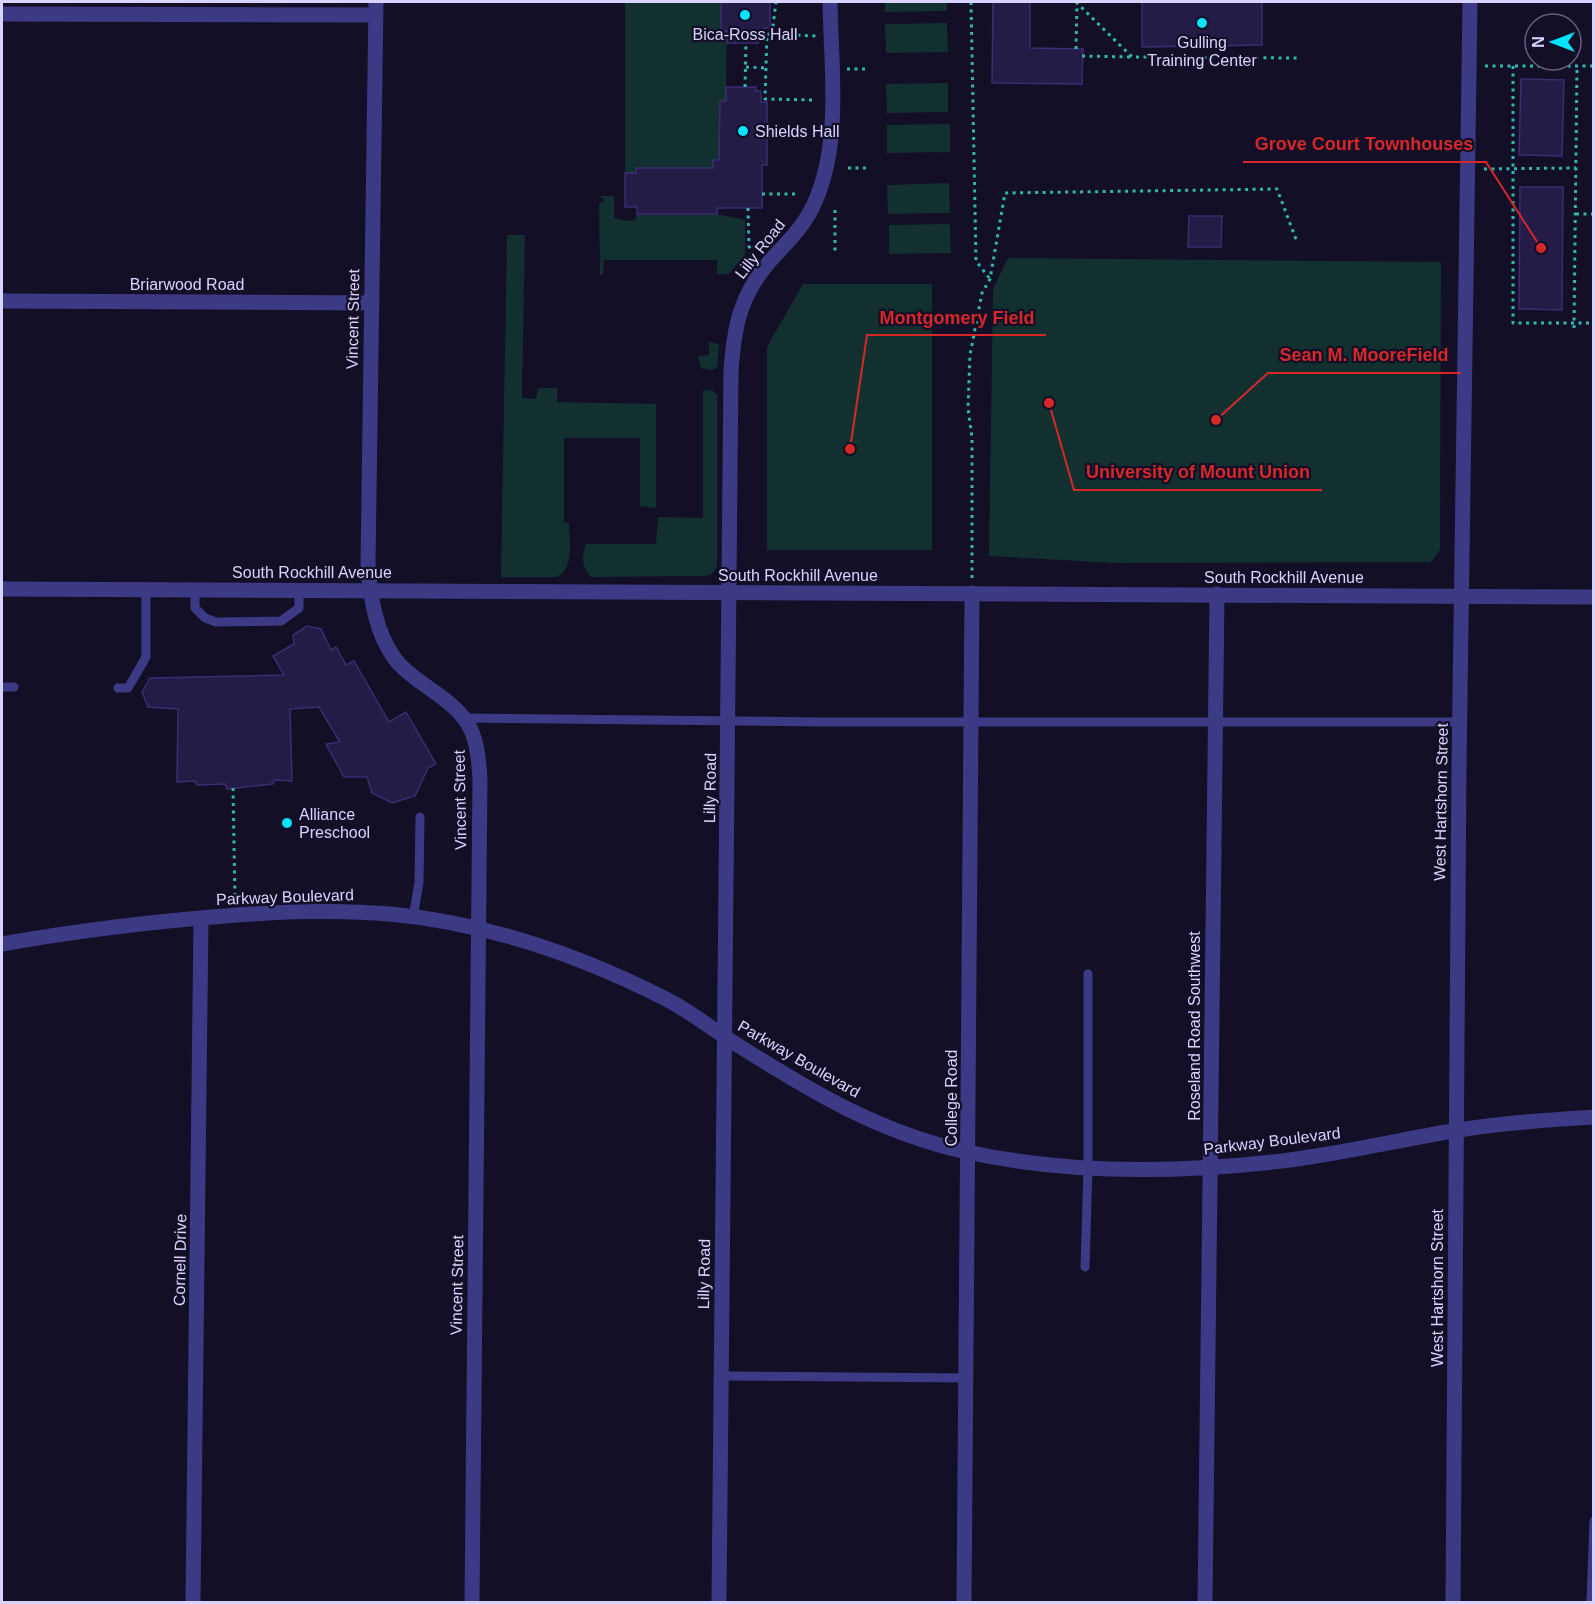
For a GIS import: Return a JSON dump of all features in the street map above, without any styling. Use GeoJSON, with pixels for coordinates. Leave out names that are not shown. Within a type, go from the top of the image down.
{"type":"FeatureCollection","features":[{"type":"Feature","properties":{"kind":"street","name":"Lilly Road"},"geometry":{"type":"LineString","coordinates":[[719,1602],[731,371],[734,335],[742,304],[768,263],[806,220],[826,173],[831,144],[832,116],[830,2]]}},
{"type":"Feature","properties":{"kind":"street","name":"West Hartshorn Street"},"geometry":{"type":"LineString","coordinates":[[1453,1602],[1460,722],[1470,2]]}},
{"type":"Feature","properties":{"kind":"street"},"geometry":{"type":"LineString","coordinates":[[2,14],[375,8]]}},
{"type":"Feature","properties":{"kind":"street","name":"Vincent Street"},"geometry":{"type":"LineString","coordinates":[[375,8],[369,590],[381,635],[395,660],[415,678],[447,700],[465,718],[479,751],[472,1602]]}},
{"type":"Feature","properties":{"kind":"street","name":"Briarwood Road"},"geometry":{"type":"LineString","coordinates":[[2,301],[372,303]]}},
{"type":"Feature","properties":{"kind":"street","name":"South Rockhill Avenue"},"geometry":{"type":"LineString","coordinates":[[2,589],[1593,597]]}},
{"type":"Feature","properties":{"kind":"street","name":"College Road"},"geometry":{"type":"LineString","coordinates":[[964,1602],[972,593]]}},
{"type":"Feature","properties":{"kind":"street","name":"Roseland Road Southwest"},"geometry":{"type":"LineString","coordinates":[[1205,1602],[1217,594]]}},
{"type":"Feature","properties":{"kind":"street","name":"Parkway Boulevard"},"geometry":{"type":"LineString","coordinates":[[2,944],[106,928],[201,918],[324,911],[413,917],[478,929],[560,952],[609,971],[669,1000],[834,1104],[903,1134],[1017,1162],[1136,1169],[1211,1167],[1293,1159],[1500,1124],[1593,1117]]}},
{"type":"Feature","properties":{"kind":"street","name":"Cornell Drive"},"geometry":{"type":"LineString","coordinates":[[193,1602],[201,918]]}},
{"type":"Feature","properties":{"kind":"lane"},"geometry":{"type":"LineString","coordinates":[[118,688],[128,688],[146,657],[146,590]]}},
{"type":"Feature","properties":{"kind":"lane"},"geometry":{"type":"LineString","coordinates":[[195,590],[195,608],[205,618],[216,622],[281,621],[298,608],[299,590]]}},
{"type":"Feature","properties":{"kind":"lane"},"geometry":{"type":"LineString","coordinates":[[2,687],[14,687]]}},
{"type":"Feature","properties":{"kind":"lane"},"geometry":{"type":"LineString","coordinates":[[465,718],[728,719],[823,722],[972,720],[1460,722]]}},
{"type":"Feature","properties":{"kind":"lane"},"geometry":{"type":"LineString","coordinates":[[413,917],[419,883],[420,817]]}},
{"type":"Feature","properties":{"kind":"lane"},"geometry":{"type":"LineString","coordinates":[[1085,1267],[1088,1167],[1088,974]]}},
{"type":"Feature","properties":{"kind":"lane"},"geometry":{"type":"LineString","coordinates":[[721,1376],[966,1378]]}},
{"type":"Feature","properties":{"kind":"lane"},"geometry":{"type":"LineString","coordinates":[[1591,1602],[1593,1521]]}},
{"type":"Feature","properties":{"kind":"path"},"geometry":{"type":"LineString","coordinates":[[772,34],[776,2]]}},
{"type":"Feature","properties":{"kind":"path"},"geometry":{"type":"LineString","coordinates":[[972,2],[976,261],[990,279]]}},
{"type":"Feature","properties":{"kind":"path"},"geometry":{"type":"LineString","coordinates":[[1076,2],[1076,49]]}},
{"type":"Feature","properties":{"kind":"path"},"geometry":{"type":"LineString","coordinates":[[1076,2],[1132,57]]}},
{"type":"Feature","properties":{"kind":"path"},"geometry":{"type":"LineString","coordinates":[[812,100],[765,99],[767,34],[816,36]]}},
{"type":"Feature","properties":{"kind":"path"},"geometry":{"type":"LineString","coordinates":[[745,87],[746,43]]}},
{"type":"Feature","properties":{"kind":"path"},"geometry":{"type":"LineString","coordinates":[[1082,57],[1299,58]]}},
{"type":"Feature","properties":{"kind":"path"},"geometry":{"type":"LineString","coordinates":[[1514,66],[1513,323],[1574,325],[1593,323]]}},
{"type":"Feature","properties":{"kind":"path"},"geometry":{"type":"LineString","coordinates":[[1469,67],[1523,66]]}},
{"type":"Feature","properties":{"kind":"path"},"geometry":{"type":"LineString","coordinates":[[746,67],[766,68]]}},
{"type":"Feature","properties":{"kind":"path"},"geometry":{"type":"LineString","coordinates":[[1574,325],[1578,72]]}},
{"type":"Feature","properties":{"kind":"path"},"geometry":{"type":"LineString","coordinates":[[848,168],[867,168]]}},
{"type":"Feature","properties":{"kind":"path"},"geometry":{"type":"LineString","coordinates":[[1467,169],[1577,168]]}},
{"type":"Feature","properties":{"kind":"path"},"geometry":{"type":"LineString","coordinates":[[972,593],[972,438],[968,408],[970,355],[982,293],[990,279],[1005,193],[1277,189],[1297,242]]}},
{"type":"Feature","properties":{"kind":"path"},"geometry":{"type":"LineString","coordinates":[[762,194],[799,194]]}},
{"type":"Feature","properties":{"kind":"path"},"geometry":{"type":"LineString","coordinates":[[748,208],[751,253]]}},
{"type":"Feature","properties":{"kind":"path"},"geometry":{"type":"LineString","coordinates":[[835,210],[835,252]]}},
{"type":"Feature","properties":{"kind":"path"},"geometry":{"type":"LineString","coordinates":[[1576,214],[1593,214]]}},
{"type":"Feature","properties":{"kind":"path"},"geometry":{"type":"LineString","coordinates":[[233,788],[235,916]]}},
{"type":"Feature","properties":{"kind":"green space"},"geometry":{"type":"Polygon","coordinates":[[[625,2],[721,2],[721,30],[727,31],[726,101],[720,102],[719,160],[713,168],[636,168],[636,173],[625,173],[625,2]]]}},
{"type":"Feature","properties":{"kind":"green space"},"geometry":{"type":"Polygon","coordinates":[[[885,2],[947,2],[947,11],[885,12],[885,2]]]}},
{"type":"Feature","properties":{"kind":"green space"},"geometry":{"type":"Polygon","coordinates":[[[947,23],[948,52],[886,53],[885,24],[947,23]]]}},
{"type":"Feature","properties":{"kind":"green space"},"geometry":{"type":"Polygon","coordinates":[[[948,83],[948,112],[887,113],[886,84],[948,83]]]}},
{"type":"Feature","properties":{"kind":"green space"},"geometry":{"type":"Polygon","coordinates":[[[950,124],[950,152],[887,153],[887,125],[950,124]]]}},
{"type":"Feature","properties":{"kind":"green space"},"geometry":{"type":"Polygon","coordinates":[[[949,183],[950,213],[888,214],[887,185],[949,183]]]}},
{"type":"Feature","properties":{"kind":"green space"},"geometry":{"type":"Polygon","coordinates":[[[614,196],[614,218],[629,221],[635,220],[637,214],[717,214],[745,220],[745,255],[729,274],[717,274],[717,260],[604,260],[603,275],[600,275],[599,203],[603,202],[604,198],[599,198],[614,196]]]}},
{"type":"Feature","properties":{"kind":"green space"},"geometry":{"type":"Polygon","coordinates":[[[950,224],[951,253],[889,254],[889,225],[950,224]]]}},
{"type":"Feature","properties":{"kind":"green space"},"geometry":{"type":"Polygon","coordinates":[[[507,235],[525,235],[522,398],[536,399],[538,388],[557,388],[557,402],[656,404],[656,508],[640,506],[640,438],[564,438],[564,523],[569,523],[570,553],[563,573],[557,577],[501,577],[507,235]]]}},
{"type":"Feature","properties":{"kind":"green space"},"geometry":{"type":"Polygon","coordinates":[[[1008,258],[1441,262],[1440,550],[1431,562],[1115,563],[989,556],[993,289],[1008,258]]]}},
{"type":"Feature","properties":{"kind":"green space"},"geometry":{"type":"Polygon","coordinates":[[[803,284],[932,284],[932,550],[767,550],[767,347],[803,284]]]}},
{"type":"Feature","properties":{"kind":"green space"},"geometry":{"type":"Polygon","coordinates":[[[709,342],[719,344],[717,368],[711,370],[701,368],[698,356],[709,355],[709,342]]]}},
{"type":"Feature","properties":{"kind":"green space"},"geometry":{"type":"Polygon","coordinates":[[[712,390],[717,395],[717,566],[713,573],[707,576],[591,577],[583,562],[586,544],[656,544],[658,517],[703,518],[703,391],[712,390]]]}},
{"type":"Feature","properties":{"kind":"building","name":"Bica-Ross Hall"},"geometry":{"type":"Polygon","coordinates":[[[721,2],[770,2],[770,28],[764,28],[764,39],[758,39],[758,43],[727,43],[727,31],[721,31],[721,2]]]}},
{"type":"Feature","properties":{"kind":"building"},"geometry":{"type":"Polygon","coordinates":[[[993,2],[1030,2],[1030,48],[1083,49],[1082,84],[992,83],[993,2]]]}},
{"type":"Feature","properties":{"kind":"building","name":"Gulling Training Center"},"geometry":{"type":"Polygon","coordinates":[[[1142,2],[1262,2],[1262,45],[1142,47],[1142,2]]]}},
{"type":"Feature","properties":{"kind":"building"},"geometry":{"type":"Polygon","coordinates":[[[1521,79],[1564,80],[1562,156],[1519,155],[1521,79]]]}},
{"type":"Feature","properties":{"kind":"building","name":"Shields Hall"},"geometry":{"type":"Polygon","coordinates":[[[726,87],[756,87],[756,91],[761,91],[761,102],[767,102],[767,165],[762,165],[762,208],[717,208],[717,214],[637,214],[637,207],[625,207],[625,173],[636,173],[636,168],[713,168],[713,160],[719,160],[720,101],[726,101],[726,87]]]}},
{"type":"Feature","properties":{"kind":"building"},"geometry":{"type":"Polygon","coordinates":[[[1520,187],[1563,187],[1562,310],[1519,309],[1520,187]]]}},
{"type":"Feature","properties":{"kind":"building"},"geometry":{"type":"Polygon","coordinates":[[[1189,216],[1222,216],[1221,247],[1188,247],[1189,216]]]}},
{"type":"Feature","properties":{"kind":"building"},"geometry":{"type":"Polygon","coordinates":[[[307,626],[321,629],[331,650],[336,647],[346,665],[354,661],[389,722],[406,712],[436,764],[428,768],[415,796],[392,803],[372,793],[367,777],[344,777],[326,744],[340,742],[319,707],[290,709],[292,781],[275,780],[273,784],[227,789],[225,784],[197,785],[195,781],[177,782],[178,709],[148,707],[142,692],[150,678],[284,675],[273,656],[294,644],[293,635],[307,626]]]}},
{"type":"Feature","properties":{"kind":"place","name":"Bica-Ross Hall"},"geometry":{"type":"Point","coordinates":[745,15]}},
{"type":"Feature","properties":{"kind":"place","name":"Gulling Training Center"},"geometry":{"type":"Point","coordinates":[1202,23]}},
{"type":"Feature","properties":{"kind":"place","name":"Shields Hall"},"geometry":{"type":"Point","coordinates":[743,131]}},
{"type":"Feature","properties":{"kind":"place","name":"Grove Court Townhouses"},"geometry":{"type":"Point","coordinates":[1541,248]}},
{"type":"Feature","properties":{"kind":"place","name":"University of Mount Union"},"geometry":{"type":"Point","coordinates":[1049,403]}},
{"type":"Feature","properties":{"kind":"place","name":"Sean M. MooreField"},"geometry":{"type":"Point","coordinates":[1216,420]}},
{"type":"Feature","properties":{"kind":"place","name":"Montgomery Field"},"geometry":{"type":"Point","coordinates":[850,449]}},
{"type":"Feature","properties":{"kind":"place","name":"Alliance Preschool"},"geometry":{"type":"Point","coordinates":[287,823]}}]}
